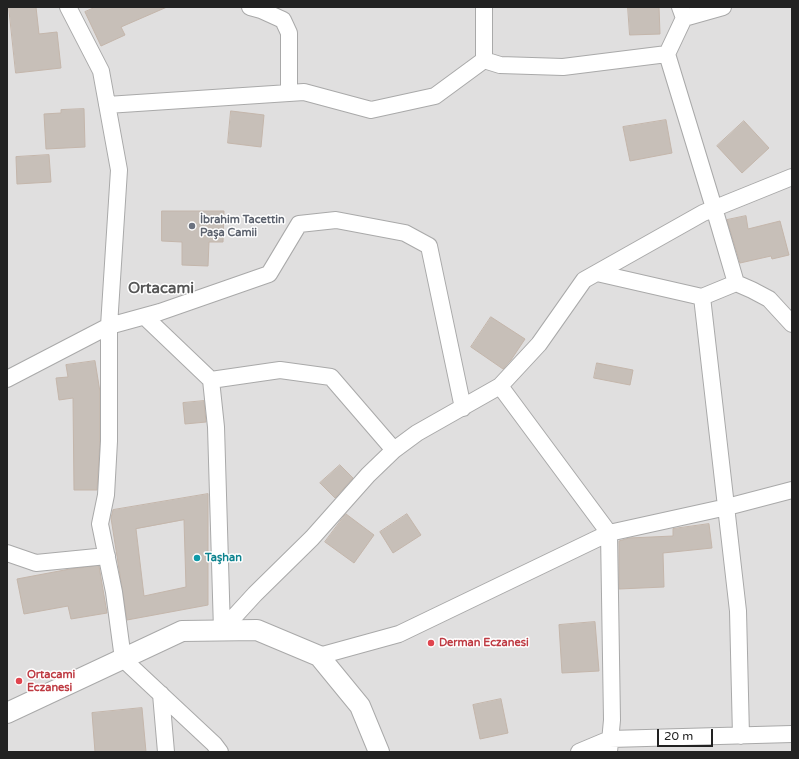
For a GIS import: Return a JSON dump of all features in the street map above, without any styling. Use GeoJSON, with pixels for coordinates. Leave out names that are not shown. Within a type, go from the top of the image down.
{"type":"FeatureCollection","features":[{"type":"Feature","properties":{"kind":"street"},"geometry":{"type":"LineString","coordinates":[[70,7],[101,71],[119,170],[109,326],[109,442],[106,496],[100,524],[114,592],[123,659],[214,744],[220,752]]}},
{"type":"Feature","properties":{"kind":"street"},"geometry":{"type":"LineString","coordinates":[[250,7],[261,10],[283,20],[289,33],[289,93]]}},
{"type":"Feature","properties":{"kind":"street"},"geometry":{"type":"LineString","coordinates":[[484,7],[484,60]]}},
{"type":"Feature","properties":{"kind":"street"},"geometry":{"type":"LineString","coordinates":[[723,7],[682,13],[666,54],[736,283]]}},
{"type":"Feature","properties":{"kind":"street"},"geometry":{"type":"LineString","coordinates":[[484,60],[500,65],[563,67],[666,54]]}},
{"type":"Feature","properties":{"kind":"street"},"geometry":{"type":"LineString","coordinates":[[107,105],[304,92],[371,110],[435,96],[484,60]]}},
{"type":"Feature","properties":{"kind":"street"},"geometry":{"type":"LineString","coordinates":[[222,630],[255,594],[312,538],[368,475],[394,450],[417,433],[500,386],[539,344],[584,280],[703,213],[792,177]]}},
{"type":"Feature","properties":{"kind":"street"},"geometry":{"type":"LineString","coordinates":[[7,379],[109,326],[160,312],[270,274],[299,224],[336,220],[405,234],[429,246],[463,408]]}},
{"type":"Feature","properties":{"kind":"street"},"geometry":{"type":"LineString","coordinates":[[597,273],[702,297],[736,283],[769,299],[792,324]]}},
{"type":"Feature","properties":{"kind":"street"},"geometry":{"type":"LineString","coordinates":[[702,297],[738,611],[742,736]]}},
{"type":"Feature","properties":{"kind":"street"},"geometry":{"type":"LineString","coordinates":[[145,316],[211,380],[216,427],[222,630]]}},
{"type":"Feature","properties":{"kind":"street"},"geometry":{"type":"LineString","coordinates":[[211,380],[280,370],[331,377],[394,450]]}},
{"type":"Feature","properties":{"kind":"street"},"geometry":{"type":"LineString","coordinates":[[500,386],[609,533],[612,720],[609,745]]}},
{"type":"Feature","properties":{"kind":"street"},"geometry":{"type":"LineString","coordinates":[[319,656],[399,634],[609,533],[727,507],[792,490]]}},
{"type":"Feature","properties":{"kind":"street"},"geometry":{"type":"LineString","coordinates":[[7,553],[36,563],[107,556]]}},
{"type":"Feature","properties":{"kind":"street"},"geometry":{"type":"LineString","coordinates":[[7,713],[182,631],[257,630],[319,656],[360,706],[380,752]]}},
{"type":"Feature","properties":{"kind":"street"},"geometry":{"type":"LineString","coordinates":[[161,694],[166,752]]}},
{"type":"Feature","properties":{"kind":"street"},"geometry":{"type":"LineString","coordinates":[[579,752],[609,745],[792,734]]}},
{"type":"Feature","properties":{"kind":"shaded area"},"geometry":{"type":"Polygon","coordinates":[[[7,7],[792,7],[792,752],[7,752],[7,7]]]}},
{"type":"Feature","properties":{"kind":"building"},"geometry":{"type":"Polygon","coordinates":[[[9,7],[36,7],[39,34],[57,32],[61,68],[16,73],[9,7]]]}},
{"type":"Feature","properties":{"kind":"building"},"geometry":{"type":"Polygon","coordinates":[[[96,7],[167,7],[121,27],[125,35],[101,46],[85,12],[96,7]]]}},
{"type":"Feature","properties":{"kind":"building"},"geometry":{"type":"Polygon","coordinates":[[[628,7],[659,7],[660,34],[630,35],[628,7]]]}},
{"type":"Feature","properties":{"kind":"building"},"geometry":{"type":"Polygon","coordinates":[[[84,109],[85,147],[46,149],[44,114],[61,113],[61,110],[84,109]]]}},
{"type":"Feature","properties":{"kind":"building"},"geometry":{"type":"Polygon","coordinates":[[[231,111],[264,115],[261,147],[228,143],[231,111]]]}},
{"type":"Feature","properties":{"kind":"building"},"geometry":{"type":"Polygon","coordinates":[[[666,120],[672,153],[630,161],[623,127],[666,120]]]}},
{"type":"Feature","properties":{"kind":"building"},"geometry":{"type":"Polygon","coordinates":[[[744,121],[769,148],[742,173],[717,146],[744,121]]]}},
{"type":"Feature","properties":{"kind":"building"},"geometry":{"type":"Polygon","coordinates":[[[49,155],[51,182],[17,184],[16,157],[49,155]]]}},
{"type":"Feature","properties":{"kind":"building","name":"İbrahim Tacettin Paşa Camii"},"geometry":{"type":"Polygon","coordinates":[[[162,211],[224,211],[223,242],[209,242],[208,266],[182,265],[182,242],[162,241],[162,211]]]}},
{"type":"Feature","properties":{"kind":"building"},"geometry":{"type":"Polygon","coordinates":[[[746,216],[748,229],[780,221],[789,255],[772,259],[771,256],[740,263],[727,220],[746,216]]]}},
{"type":"Feature","properties":{"kind":"building"},"geometry":{"type":"Polygon","coordinates":[[[491,317],[525,339],[503,369],[471,347],[491,317]]]}},
{"type":"Feature","properties":{"kind":"building"},"geometry":{"type":"Polygon","coordinates":[[[95,361],[100,392],[100,441],[97,490],[74,490],[73,398],[59,400],[56,378],[68,377],[66,365],[95,361]]]}},
{"type":"Feature","properties":{"kind":"building"},"geometry":{"type":"Polygon","coordinates":[[[597,363],[633,370],[630,385],[594,378],[597,363]]]}},
{"type":"Feature","properties":{"kind":"building"},"geometry":{"type":"Polygon","coordinates":[[[204,401],[206,422],[185,424],[183,403],[204,401]]]}},
{"type":"Feature","properties":{"kind":"building"},"geometry":{"type":"Polygon","coordinates":[[[340,465],[353,478],[335,498],[320,483],[340,465]]]}},
{"type":"Feature","properties":{"kind":"building","name":"Taşhan"},"geometry":{"type":"Polygon","coordinates":[[[208,494],[208,605],[127,620],[111,518],[113,510],[208,494]],[[184,520],[136,529],[144,596],[186,587],[184,520]]]}},
{"type":"Feature","properties":{"kind":"building"},"geometry":{"type":"Polygon","coordinates":[[[346,514],[374,535],[354,563],[325,542],[346,514]]]}},
{"type":"Feature","properties":{"kind":"building"},"geometry":{"type":"Polygon","coordinates":[[[407,514],[421,535],[393,553],[380,532],[407,514]]]}},
{"type":"Feature","properties":{"kind":"building"},"geometry":{"type":"Polygon","coordinates":[[[709,524],[712,548],[663,553],[664,587],[619,589],[619,541],[629,538],[673,536],[673,529],[709,524]]]}},
{"type":"Feature","properties":{"kind":"building"},"geometry":{"type":"Polygon","coordinates":[[[99,566],[107,613],[71,619],[68,606],[24,614],[17,579],[70,569],[99,566]]]}},
{"type":"Feature","properties":{"kind":"building"},"geometry":{"type":"Polygon","coordinates":[[[595,622],[599,671],[562,673],[559,625],[595,622]]]}},
{"type":"Feature","properties":{"kind":"building"},"geometry":{"type":"Polygon","coordinates":[[[501,699],[508,733],[480,739],[473,705],[501,699]]]}},
{"type":"Feature","properties":{"kind":"building"},"geometry":{"type":"Polygon","coordinates":[[[142,708],[146,752],[95,752],[92,713],[142,708]]]}},
{"type":"Feature","properties":{"kind":"place","name":"İbrahim Tacettin Paşa Camii"},"geometry":{"type":"Point","coordinates":[192,226]}},
{"type":"Feature","properties":{"kind":"place","name":"Taşhan"},"geometry":{"type":"Point","coordinates":[197,558]}},
{"type":"Feature","properties":{"kind":"place","name":"Derman Eczanesi"},"geometry":{"type":"Point","coordinates":[431,643]}},
{"type":"Feature","properties":{"kind":"place","name":"Ortacami Eczanesi"},"geometry":{"type":"Point","coordinates":[19,681]}},
{"type":"Feature","properties":{"kind":"district","name":"Ortacami"},"geometry":{"type":"Point","coordinates":[161,289]}}]}
